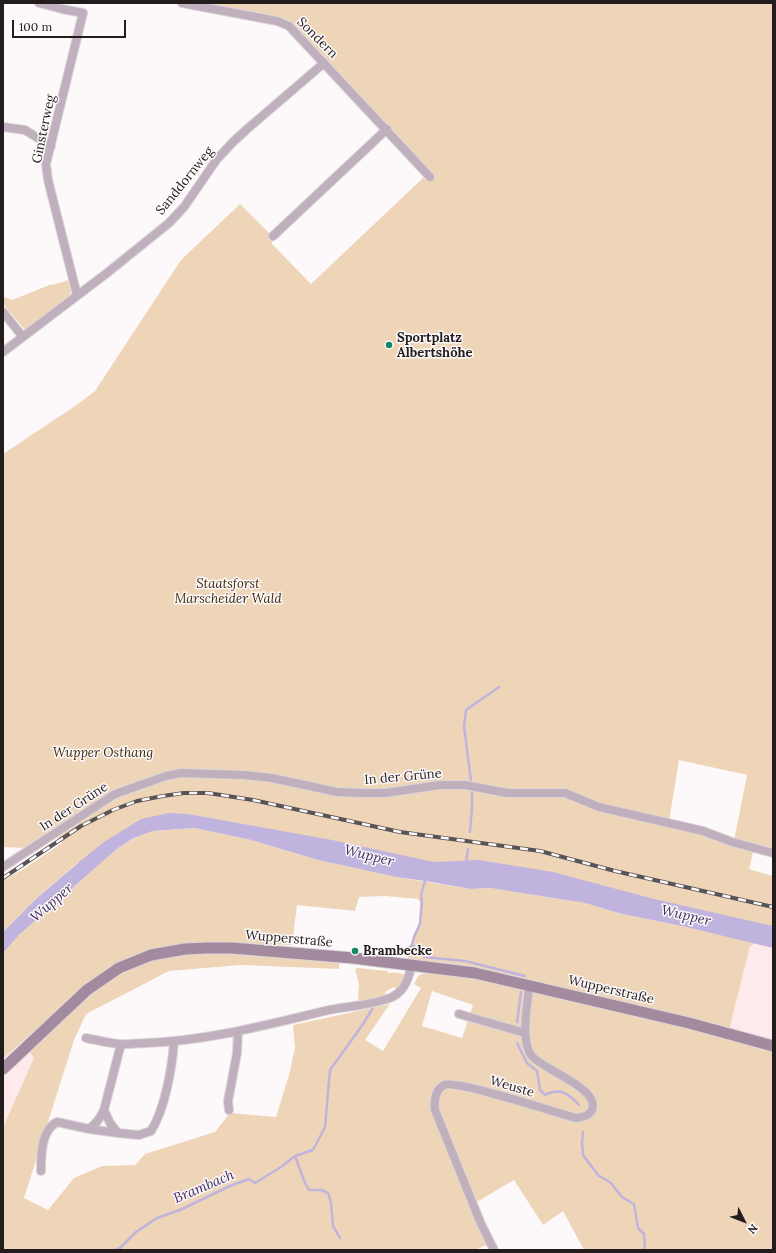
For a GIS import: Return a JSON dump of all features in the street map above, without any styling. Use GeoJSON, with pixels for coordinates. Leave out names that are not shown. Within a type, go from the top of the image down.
{"type":"FeatureCollection","features":[{"type":"Feature","properties":{"kind":"main road","name":"Wupperstraße"},"geometry":{"type":"LineString","coordinates":[[3,1069],[87,990],[120,968],[151,955],[184,949],[232,948],[412,964],[475,973],[682,1021],[773,1046]]}},
{"type":"Feature","properties":{"kind":"street","name":"Ginsterweg"},"geometry":{"type":"LineString","coordinates":[[39,3],[83,13],[46,164],[48,180],[77,295]]}},
{"type":"Feature","properties":{"kind":"street","name":"Sondern"},"geometry":{"type":"LineString","coordinates":[[182,3],[284,23],[289,26],[387,129],[430,177]]}},
{"type":"Feature","properties":{"kind":"street","name":"Sanddornweg"},"geometry":{"type":"LineString","coordinates":[[3,352],[169,223],[184,207],[217,160],[234,142],[324,63]]}},
{"type":"Feature","properties":{"kind":"street"},"geometry":{"type":"LineString","coordinates":[[3,127],[25,130],[51,146]]}},
{"type":"Feature","properties":{"kind":"street"},"geometry":{"type":"LineString","coordinates":[[273,236],[387,129]]}},
{"type":"Feature","properties":{"kind":"street"},"geometry":{"type":"LineString","coordinates":[[3,312],[23,337]]}},
{"type":"Feature","properties":{"kind":"street","name":"In der Grüne"},"geometry":{"type":"LineString","coordinates":[[3,867],[115,794],[166,776],[181,773],[265,777],[337,792],[385,793],[440,785],[465,785],[507,793],[565,793],[599,807],[703,831],[732,842],[773,853]]}},
{"type":"Feature","properties":{"kind":"street"},"geometry":{"type":"LineString","coordinates":[[86,1038],[120,1044],[174,1042],[388,998],[398,993],[404,986],[409,977],[412,964]]}},
{"type":"Feature","properties":{"kind":"street","name":"Weuste"},"geometry":{"type":"LineString","coordinates":[[494,1250],[481,1224],[435,1110],[434,1102],[437,1092],[445,1085],[449,1084],[470,1087],[576,1118],[588,1115],[592,1110],[593,1104],[591,1097],[579,1086],[538,1062],[531,1055],[526,1043],[525,1033],[530,985]]}},
{"type":"Feature","properties":{"kind":"street"},"geometry":{"type":"LineString","coordinates":[[459,1014],[525,1033]]}},
{"type":"Feature","properties":{"kind":"street"},"geometry":{"type":"LineString","coordinates":[[229,1110],[228,1101],[237,1053],[238,1030]]}},
{"type":"Feature","properties":{"kind":"street"},"geometry":{"type":"LineString","coordinates":[[41,1171],[41,1156],[47,1132],[57,1122],[89,1129],[118,1133],[139,1135],[151,1131],[160,1112],[172,1060],[174,1042]]}},
{"type":"Feature","properties":{"kind":"street"},"geometry":{"type":"LineString","coordinates":[[89,1129],[96,1124],[104,1110],[120,1044]]}},
{"type":"Feature","properties":{"kind":"street"},"geometry":{"type":"LineString","coordinates":[[104,1110],[118,1133]]}},
{"type":"Feature","properties":{"kind":"shaded area"},"geometry":{"type":"Polygon","coordinates":[[[756,943],[773,948],[773,1042],[729,1030],[750,945],[756,943]]]}},
{"type":"Feature","properties":{"kind":"shaded area"},"geometry":{"type":"Polygon","coordinates":[[[30,1052],[34,1058],[3,1127],[3,1078],[30,1052]]]}},
{"type":"Feature","properties":{"kind":"green space","name":"Staatsforst Marscheider Wald"},"geometry":{"type":"Polygon","coordinates":[[[199,3],[773,3],[773,854],[754,849],[749,869],[773,876],[773,934],[204,823],[151,825],[77,863],[37,898],[3,932],[3,880],[22,870],[62,843],[53,831],[26,849],[3,847],[3,454],[95,391],[181,260],[240,204],[270,234],[274,240],[271,243],[311,284],[426,175],[432,173],[293,23],[286,19],[199,3]],[[679,760],[669,822],[734,840],[747,775],[679,760]]]}},
{"type":"Feature","properties":{"kind":"green space"},"geometry":{"type":"Polygon","coordinates":[[[68,280],[71,291],[70,296],[25,330],[3,304],[3,298],[5,297],[12,300],[52,284],[53,285],[68,280]]]}},
{"type":"Feature","properties":{"kind":"green space"},"geometry":{"type":"Polygon","coordinates":[[[195,828],[251,840],[318,860],[396,877],[471,889],[490,888],[585,903],[622,914],[756,943],[750,946],[729,1030],[468,966],[416,962],[399,953],[411,945],[413,936],[419,924],[420,902],[418,899],[385,896],[359,897],[355,911],[297,905],[292,945],[204,942],[169,947],[81,989],[3,1059],[3,953],[19,935],[118,848],[133,839],[153,831],[195,828]]]}},
{"type":"Feature","properties":{"kind":"green space"},"geometry":{"type":"Polygon","coordinates":[[[201,952],[339,962],[339,969],[241,965],[169,971],[88,1013],[85,1016],[74,1040],[24,1198],[48,1210],[74,1178],[102,1166],[135,1165],[145,1154],[215,1132],[230,1113],[276,1117],[289,1075],[295,1048],[293,1025],[390,1004],[365,1040],[383,1051],[421,988],[414,984],[417,978],[427,973],[440,973],[474,977],[689,1028],[773,1051],[773,1250],[584,1250],[563,1211],[543,1225],[514,1180],[475,1203],[493,1242],[475,1250],[3,1250],[3,1127],[34,1058],[30,1052],[77,1007],[111,981],[129,970],[170,956],[201,952]],[[432,991],[422,1026],[462,1038],[473,1005],[432,991]]]}},
{"type":"Feature","properties":{"kind":"green space"},"geometry":{"type":"Polygon","coordinates":[[[358,968],[404,974],[404,978],[396,989],[394,987],[385,992],[386,996],[359,1001],[359,984],[355,969],[358,968]]]}},
{"type":"Feature","properties":{"kind":"water","name":"Wupper"},"geometry":{"type":"Polygon","coordinates":[[[169,813],[188,814],[332,840],[434,862],[479,860],[553,872],[654,899],[773,926],[773,948],[682,926],[622,914],[585,903],[490,888],[471,889],[396,877],[318,860],[251,840],[195,828],[153,831],[134,838],[118,848],[19,935],[3,953],[3,932],[37,898],[79,862],[104,842],[141,819],[169,813]]]}},
{"type":"Feature","properties":{"kind":"waterway"},"geometry":{"type":"LineString","coordinates":[[471,781],[464,726],[466,710],[499,687]]}},
{"type":"Feature","properties":{"kind":"waterway"},"geometry":{"type":"LineString","coordinates":[[470,832],[472,792]]}},
{"type":"Feature","properties":{"kind":"waterway"},"geometry":{"type":"LineString","coordinates":[[466,863],[468,849]]}},
{"type":"Feature","properties":{"kind":"waterway","name":"Brambach"},"geometry":{"type":"LineString","coordinates":[[405,951],[412,945],[420,924],[422,903],[421,895],[426,877]]}},
{"type":"Feature","properties":{"kind":"waterway"},"geometry":{"type":"LineString","coordinates":[[412,945],[424,957],[465,961],[525,976]]}},
{"type":"Feature","properties":{"kind":"waterway"},"geometry":{"type":"LineString","coordinates":[[517,1022],[521,992]]}},
{"type":"Feature","properties":{"kind":"waterway","name":"Brambach"},"geometry":{"type":"LineString","coordinates":[[114,1250],[120,1248],[136,1232],[157,1218],[180,1210],[230,1186],[249,1179],[255,1183],[281,1167],[295,1156],[313,1150],[325,1127],[330,1070],[373,1008]]}},
{"type":"Feature","properties":{"kind":"waterway"},"geometry":{"type":"LineString","coordinates":[[517,1043],[527,1063],[537,1071],[540,1090],[545,1095],[555,1092],[564,1093],[579,1105]]}},
{"type":"Feature","properties":{"kind":"waterway"},"geometry":{"type":"LineString","coordinates":[[583,1132],[583,1155],[598,1175],[611,1183],[622,1197],[634,1204],[638,1228],[644,1234],[645,1250]]}},
{"type":"Feature","properties":{"kind":"waterway"},"geometry":{"type":"LineString","coordinates":[[295,1156],[309,1190],[321,1190],[328,1193],[331,1203],[333,1226],[340,1238]]}},
{"type":"Feature","properties":{"kind":"railway"},"geometry":{"type":"LineString","coordinates":[[3,878],[81,826],[113,810],[137,801],[163,796],[184,793],[208,793],[253,800],[400,832],[540,851],[615,871],[773,907]]}},
{"type":"Feature","properties":{"kind":"place","name":"Sportplatz Albertshöhe"},"geometry":{"type":"Point","coordinates":[389,345]}},
{"type":"Feature","properties":{"kind":"place","name":"Brambecke"},"geometry":{"type":"Point","coordinates":[355,951]}},
{"type":"Feature","properties":{"kind":"park label","name":"Wupper Osthang"},"geometry":{"type":"Point","coordinates":[103,753]}}]}
